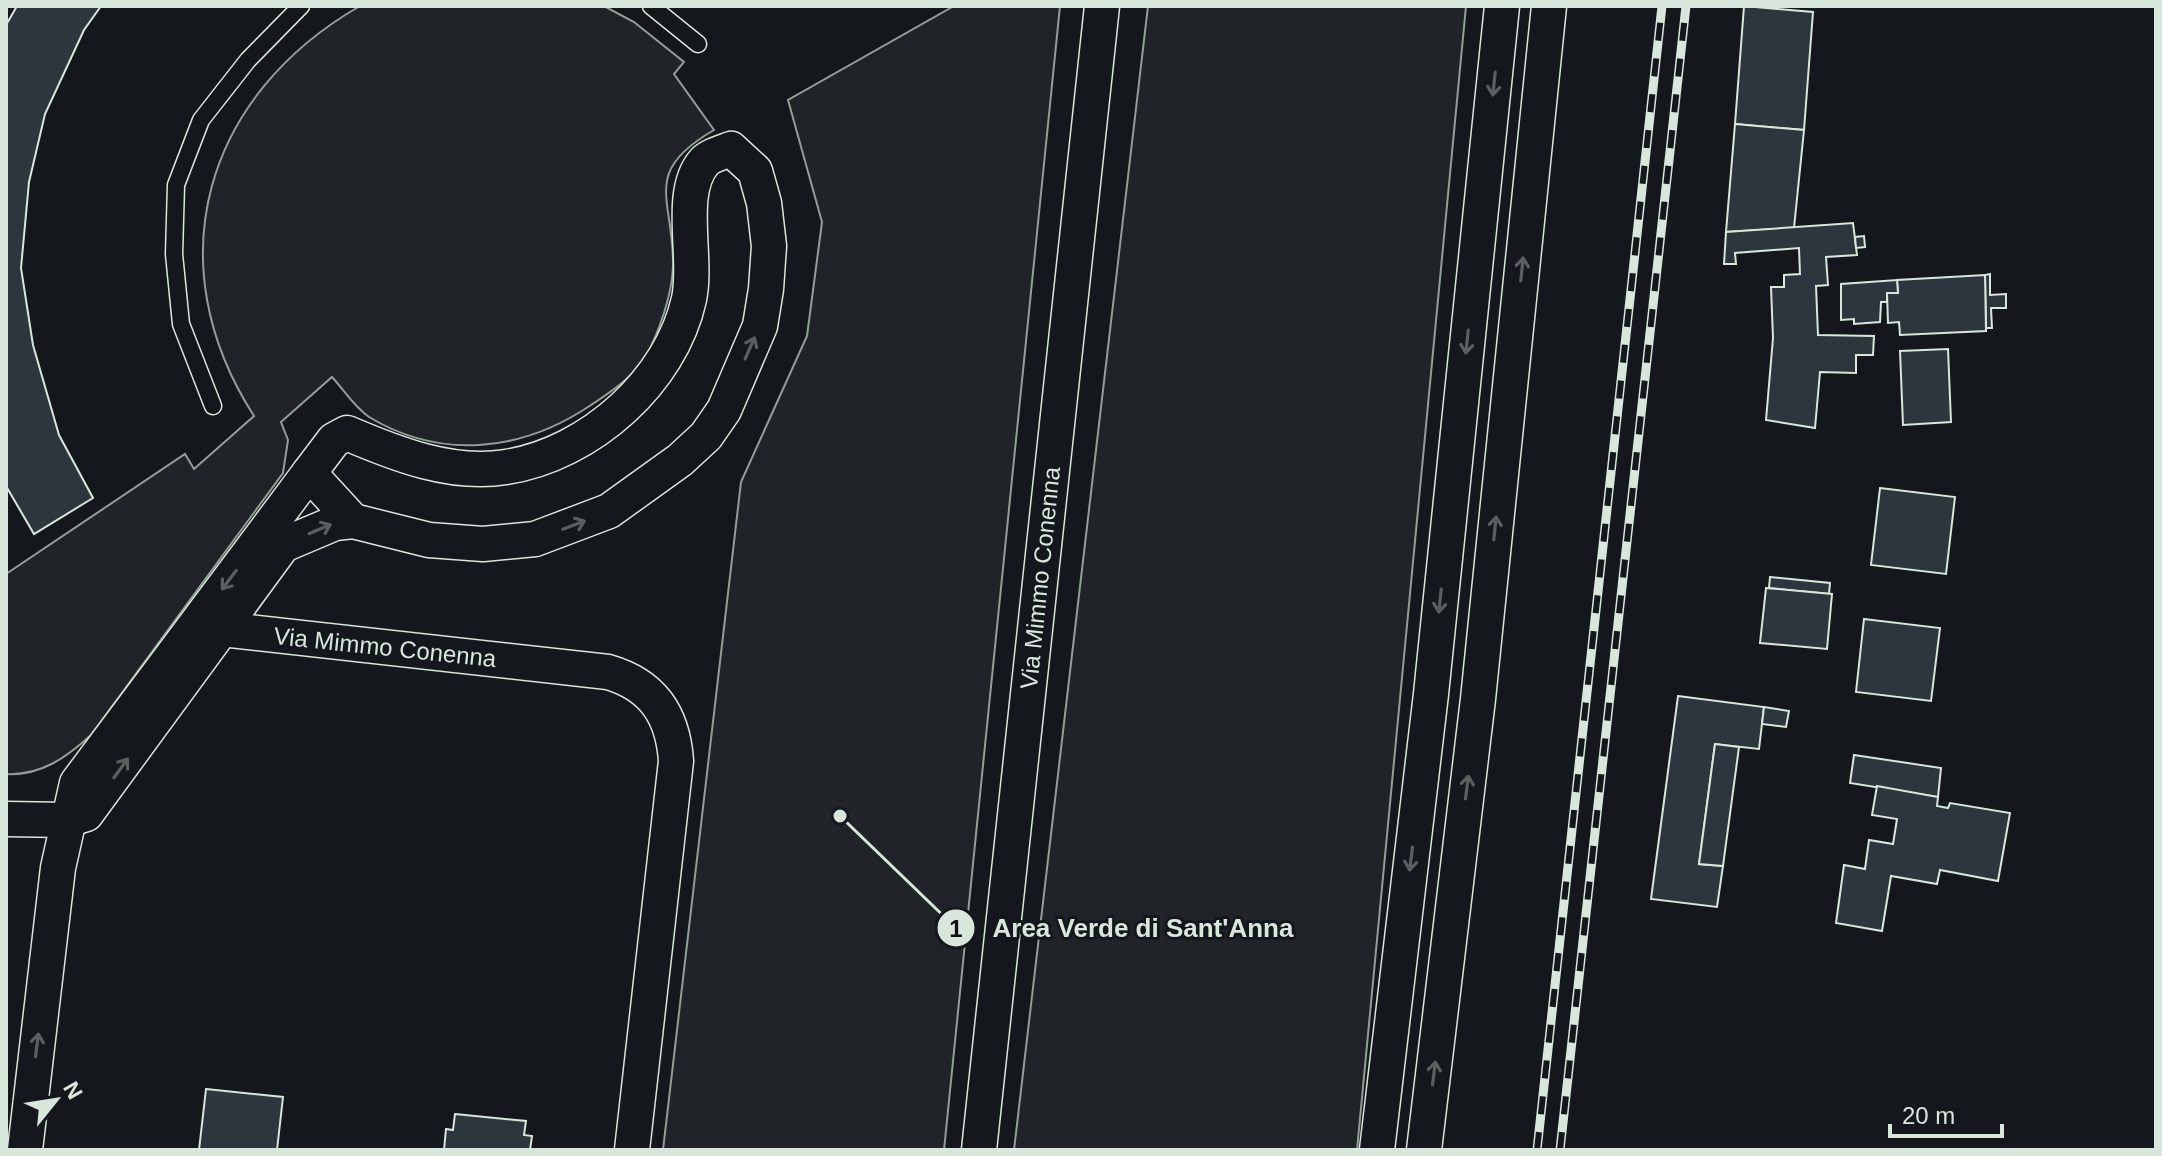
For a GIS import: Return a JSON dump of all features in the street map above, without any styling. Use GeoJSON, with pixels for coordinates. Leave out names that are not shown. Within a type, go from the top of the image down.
{"type":"FeatureCollection","features":[{"type":"Feature","properties":{"kind":"street","name":"Via Mimmo Conenna"},"geometry":{"type":"LineString","coordinates":[[979,1150],[1102,6]]}},
{"type":"Feature","properties":{"kind":"street"},"geometry":{"type":"LineString","coordinates":[[1377,1150],[1431,694],[1502,6]]}},
{"type":"Feature","properties":{"kind":"street"},"geometry":{"type":"LineString","coordinates":[[1424,1150],[1479,683],[1549,6]]}},
{"type":"Feature","properties":{"kind":"street"},"geometry":{"type":"LineString","coordinates":[[6,819],[67,820],[86,814],[283,545],[335,523],[353,521],[429,540],[483,544],[535,539],[609,511],[680,460],[706,436],[724,410],[760,326],[769,246],[764,203],[755,171],[731,149],[704,161],[688,195],[693,243],[689,299],[670,352],[637,398],[599,428],[543,457],[505,467],[446,465],[401,456],[347,433],[334,440],[309,473],[77,783],[67,820],[58,868],[19,1143]]}},
{"type":"Feature","properties":{"kind":"street"},"geometry":{"type":"LineString","coordinates":[[309,473],[353,521]]}},
{"type":"Feature","properties":{"kind":"street","name":"Via Mimmo Conenna"},"geometry":{"type":"LineString","coordinates":[[222,629],[608,672],[625,677],[657,701],[669,718],[676,761],[632,1150]]}},
{"type":"Feature","properties":{"kind":"lane"},"geometry":{"type":"LineString","coordinates":[[213,406],[181,324],[174,254],[176,185],[201,120],[248,60],[301,6]]}},
{"type":"Feature","properties":{"kind":"lane"},"geometry":{"type":"LineString","coordinates":[[651,6],[698,44]]}},
{"type":"Feature","properties":{"kind":"shaded area"},"geometry":{"type":"Polygon","coordinates":[[[360,6],[604,6],[634,22],[684,62],[674,74],[714,130],[691,145],[669,174],[666,189],[672,242],[671,287],[651,347],[640,365],[625,380],[565,421],[510,441],[482,445],[453,445],[397,431],[364,413],[332,377],[281,422],[288,440],[283,473],[91,735],[53,764],[31,772],[6,774],[6,574],[185,454],[194,469],[254,416],[224,358],[207,299],[203,242],[212,187],[232,134],[264,86],[307,43],[360,6]]]}},
{"type":"Feature","properties":{"kind":"shaded area"},"geometry":{"type":"Polygon","coordinates":[[[954,6],[1060,6],[944,1150],[663,1150],[741,482],[807,336],[822,222],[788,100],[954,6]]]}},
{"type":"Feature","properties":{"kind":"shaded area"},"geometry":{"type":"Polygon","coordinates":[[[1148,6],[1466,6],[1357,1150],[1014,1150],[1148,6]]]}},
{"type":"Feature","properties":{"kind":"building"},"geometry":{"type":"Polygon","coordinates":[[[17,6],[101,6],[84,30],[45,114],[29,182],[21,268],[33,345],[59,435],[93,498],[34,534],[6,486],[6,25],[17,6]]]}},
{"type":"Feature","properties":{"kind":"building"},"geometry":{"type":"Polygon","coordinates":[[[1744,6],[1813,12],[1804,130],[1735,124],[1744,6]]]}},
{"type":"Feature","properties":{"kind":"building"},"geometry":{"type":"Polygon","coordinates":[[[1735,124],[1804,130],[1794,228],[1726,232],[1735,124]]]}},
{"type":"Feature","properties":{"kind":"building"},"geometry":{"type":"Polygon","coordinates":[[[1853,223],[1857,255],[1826,257],[1828,285],[1816,286],[1818,335],[1874,336],[1873,355],[1856,355],[1856,373],[1820,372],[1815,428],[1766,420],[1773,338],[1771,287],[1784,287],[1784,275],[1800,274],[1799,248],[1735,253],[1736,264],[1724,264],[1726,232],[1853,223]]]}},
{"type":"Feature","properties":{"kind":"building"},"geometry":{"type":"Polygon","coordinates":[[[1864,236],[1865,247],[1856,248],[1855,237],[1864,236]]]}},
{"type":"Feature","properties":{"kind":"building"},"geometry":{"type":"Polygon","coordinates":[[[1990,274],[1990,295],[2006,294],[2006,308],[1991,308],[1992,328],[1986,328],[1985,275],[1990,274]]]}},
{"type":"Feature","properties":{"kind":"building"},"geometry":{"type":"Polygon","coordinates":[[[1985,275],[1986,331],[1900,335],[1899,322],[1888,323],[1887,293],[1898,293],[1897,280],[1985,275]]]}},
{"type":"Feature","properties":{"kind":"building"},"geometry":{"type":"Polygon","coordinates":[[[1897,280],[1898,293],[1887,293],[1887,302],[1881,302],[1880,322],[1854,324],[1854,319],[1841,320],[1841,284],[1897,280]]]}},
{"type":"Feature","properties":{"kind":"building"},"geometry":{"type":"Polygon","coordinates":[[[1948,349],[1951,422],[1903,425],[1900,351],[1948,349]]]}},
{"type":"Feature","properties":{"kind":"building"},"geometry":{"type":"Polygon","coordinates":[[[1880,488],[1955,497],[1946,574],[1871,565],[1880,488]]]}},
{"type":"Feature","properties":{"kind":"building"},"geometry":{"type":"Polygon","coordinates":[[[1770,577],[1830,583],[1829,594],[1769,588],[1770,577]]]}},
{"type":"Feature","properties":{"kind":"building"},"geometry":{"type":"Polygon","coordinates":[[[1766,588],[1832,594],[1827,649],[1760,643],[1766,588]]]}},
{"type":"Feature","properties":{"kind":"building"},"geometry":{"type":"Polygon","coordinates":[[[1864,619],[1940,628],[1931,701],[1856,692],[1864,619]]]}},
{"type":"Feature","properties":{"kind":"building"},"geometry":{"type":"Polygon","coordinates":[[[1678,696],[1764,707],[1759,749],[1715,744],[1699,864],[1723,866],[1717,907],[1651,899],[1678,696]]]}},
{"type":"Feature","properties":{"kind":"building"},"geometry":{"type":"Polygon","coordinates":[[[1764,707],[1789,711],[1786,727],[1762,724],[1764,707]]]}},
{"type":"Feature","properties":{"kind":"building"},"geometry":{"type":"Polygon","coordinates":[[[1715,744],[1739,747],[1723,866],[1699,864],[1715,744]]]}},
{"type":"Feature","properties":{"kind":"building"},"geometry":{"type":"Polygon","coordinates":[[[1854,755],[1941,768],[1938,797],[1850,783],[1854,755]]]}},
{"type":"Feature","properties":{"kind":"building"},"geometry":{"type":"Polygon","coordinates":[[[1877,786],[1938,797],[1937,806],[1948,808],[1950,803],[2010,813],[1998,881],[1940,870],[1937,884],[1891,876],[1882,931],[1836,923],[1844,865],[1865,869],[1869,840],[1893,844],[1897,819],[1872,815],[1877,786]]]}},
{"type":"Feature","properties":{"kind":"building"},"geometry":{"type":"Polygon","coordinates":[[[206,1089],[283,1097],[277,1150],[199,1150],[206,1089]]]}},
{"type":"Feature","properties":{"kind":"building"},"geometry":{"type":"Polygon","coordinates":[[[455,1114],[526,1121],[524,1135],[532,1136],[530,1150],[444,1150],[446,1129],[453,1130],[455,1114]]]}},
{"type":"Feature","properties":{"kind":"railway"},"geometry":{"type":"LineString","coordinates":[[1537,1150],[1662,6]]}},
{"type":"Feature","properties":{"kind":"railway"},"geometry":{"type":"LineString","coordinates":[[1560,1150],[1686,6]]}},
{"type":"Feature","properties":{"kind":"place","name":"Area Verde di Sant'Anna"},"geometry":{"type":"Point","coordinates":[840,816]}}]}
